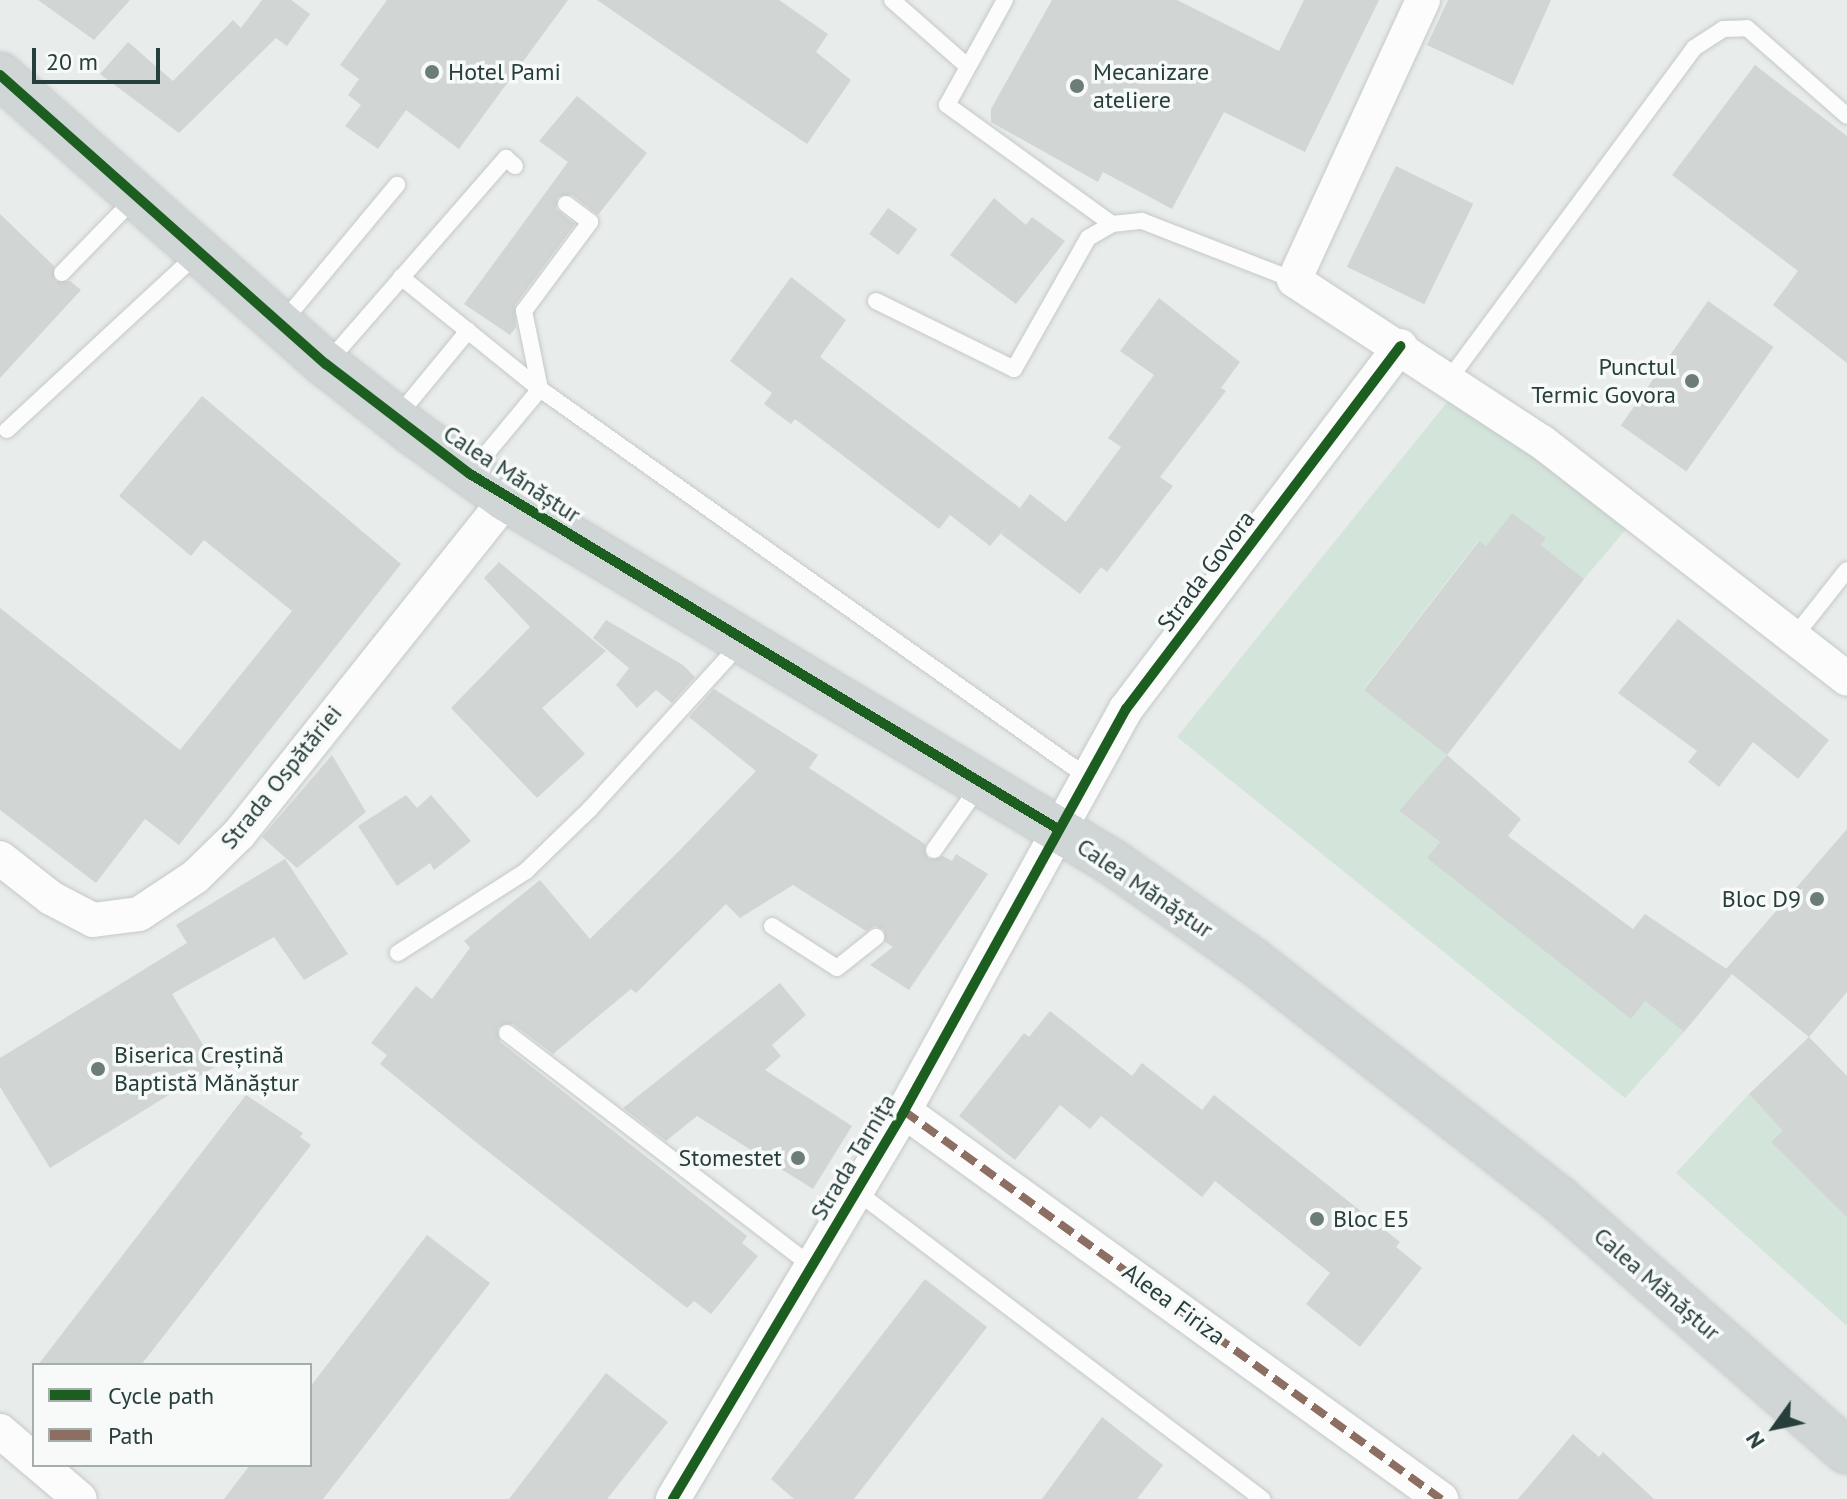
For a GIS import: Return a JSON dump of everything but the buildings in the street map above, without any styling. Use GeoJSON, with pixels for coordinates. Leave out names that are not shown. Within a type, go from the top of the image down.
{"type":"FeatureCollection","features":[{"type":"Feature","properties":{"kind":"main road","name":"Calea Mănăștur"},"geometry":{"type":"LineString","coordinates":[[0,75],[326,364],[396,419],[506,499],[1058,829],[1253,961],[1483,1139],[1844,1446]]}},
{"type":"Feature","properties":{"kind":"street"},"geometry":{"type":"LineString","coordinates":[[1423,0],[1294,280],[1450,378],[1568,461],[1847,679]]}},
{"type":"Feature","properties":{"kind":"street","name":"Strada Govora"},"geometry":{"type":"LineString","coordinates":[[1058,829],[1126,709],[1401,346]]}},
{"type":"Feature","properties":{"kind":"street","name":"Strada Ospătăriei"},"geometry":{"type":"LineString","coordinates":[[0,858],[51,898],[93,920],[139,914],[195,877],[239,834],[506,499]]}},
{"type":"Feature","properties":{"kind":"street","name":"Strada Tarnița"},"geometry":{"type":"LineString","coordinates":[[673,1499],[904,1111],[1058,829]]}},
{"type":"Feature","properties":{"kind":"street","name":"Aleea Firiza"},"geometry":{"type":"LineString","coordinates":[[904,1111],[1441,1499]]}},
{"type":"Feature","properties":{"kind":"street"},"geometry":{"type":"LineString","coordinates":[[0,1431],[32,1458]]}},
{"type":"Feature","properties":{"kind":"street"},"geometry":{"type":"LineString","coordinates":[[42,1467],[80,1499]]}},
{"type":"Feature","properties":{"kind":"lane"},"geometry":{"type":"LineString","coordinates":[[892,0],[967,66]]}},
{"type":"Feature","properties":{"kind":"lane"},"geometry":{"type":"LineString","coordinates":[[1005,0],[947,105],[1112,224]]}},
{"type":"Feature","properties":{"kind":"lane"},"geometry":{"type":"LineString","coordinates":[[1450,378],[1694,48],[1723,29],[1747,28],[1847,116]]}},
{"type":"Feature","properties":{"kind":"lane"},"geometry":{"type":"LineString","coordinates":[[326,364],[506,158],[515,166]]}},
{"type":"Feature","properties":{"kind":"lane"},"geometry":{"type":"LineString","coordinates":[[281,324],[397,185]]}},
{"type":"Feature","properties":{"kind":"lane"},"geometry":{"type":"LineString","coordinates":[[62,273],[136,197]]}},
{"type":"Feature","properties":{"kind":"lane"},"geometry":{"type":"LineString","coordinates":[[540,389],[524,311],[590,222],[566,204]]}},
{"type":"Feature","properties":{"kind":"lane"},"geometry":{"type":"LineString","coordinates":[[876,301],[1014,369],[1088,238],[1112,224],[1142,221],[1294,280]]}},
{"type":"Feature","properties":{"kind":"lane"},"geometry":{"type":"LineString","coordinates":[[7,430],[199,253]]}},
{"type":"Feature","properties":{"kind":"lane"},"geometry":{"type":"LineString","coordinates":[[401,277],[540,389],[1086,776]]}},
{"type":"Feature","properties":{"kind":"lane"},"geometry":{"type":"LineString","coordinates":[[396,419],[468,331]]}},
{"type":"Feature","properties":{"kind":"lane"},"geometry":{"type":"LineString","coordinates":[[470,474],[540,389]]}},
{"type":"Feature","properties":{"kind":"lane"},"geometry":{"type":"LineString","coordinates":[[1794,637],[1847,570]]}},
{"type":"Feature","properties":{"kind":"lane"},"geometry":{"type":"LineString","coordinates":[[398,953],[526,871],[590,809],[743,641]]}},
{"type":"Feature","properties":{"kind":"lane"},"geometry":{"type":"LineString","coordinates":[[934,850],[981,784]]}},
{"type":"Feature","properties":{"kind":"lane"},"geometry":{"type":"LineString","coordinates":[[772,926],[837,968],[876,937]]}},
{"type":"Feature","properties":{"kind":"lane"},"geometry":{"type":"LineString","coordinates":[[507,1033],[812,1266]]}},
{"type":"Feature","properties":{"kind":"lane"},"geometry":{"type":"LineString","coordinates":[[856,1191],[1262,1499]]}},
{"type":"Feature","properties":{"kind":"green space"},"geometry":{"type":"Polygon","coordinates":[[[1461,385],[1638,515],[1584,579],[1541,545],[1546,538],[1512,513],[1486,546],[1478,541],[1364,689],[1447,755],[1399,811],[1440,842],[1428,858],[1631,1018],[1645,1001],[1684,1032],[1625,1098],[1177,737],[1461,385]]]}},
{"type":"Feature","properties":{"kind":"green space"},"geometry":{"type":"Polygon","coordinates":[[[1749,1094],[1783,1131],[1847,1217],[1847,1326],[1676,1173],[1749,1094]]]}},
{"type":"Feature","properties":{"kind":"marked path"},"geometry":{"type":"LineString","coordinates":[[904,1111],[1441,1499]]}},
{"type":"Feature","properties":{"kind":"cycle path"},"geometry":{"type":"LineString","coordinates":[[0,75],[326,364],[470,474],[1058,829]]}},
{"type":"Feature","properties":{"kind":"cycle path"},"geometry":{"type":"LineString","coordinates":[[673,1499],[904,1111],[1126,709],[1401,346]]}},
{"type":"Feature","properties":{"kind":"place","name":"Hotel Pami"},"geometry":{"type":"Point","coordinates":[432,72]}},
{"type":"Feature","properties":{"kind":"place","name":"Mecanizare ateliere"},"geometry":{"type":"Point","coordinates":[1077,86]}},
{"type":"Feature","properties":{"kind":"place","name":"Punctul Termic Govora"},"geometry":{"type":"Point","coordinates":[1692,381]}},
{"type":"Feature","properties":{"kind":"place","name":"Bloc D9"},"geometry":{"type":"Point","coordinates":[1817,899]}},
{"type":"Feature","properties":{"kind":"place","name":"Biserica Creștină Baptistă Mănăștur"},"geometry":{"type":"Point","coordinates":[98,1069]}},
{"type":"Feature","properties":{"kind":"place","name":"Stomestet"},"geometry":{"type":"Point","coordinates":[798,1158]}},
{"type":"Feature","properties":{"kind":"place","name":"Bloc E5"},"geometry":{"type":"Point","coordinates":[1317,1219]}}]}
